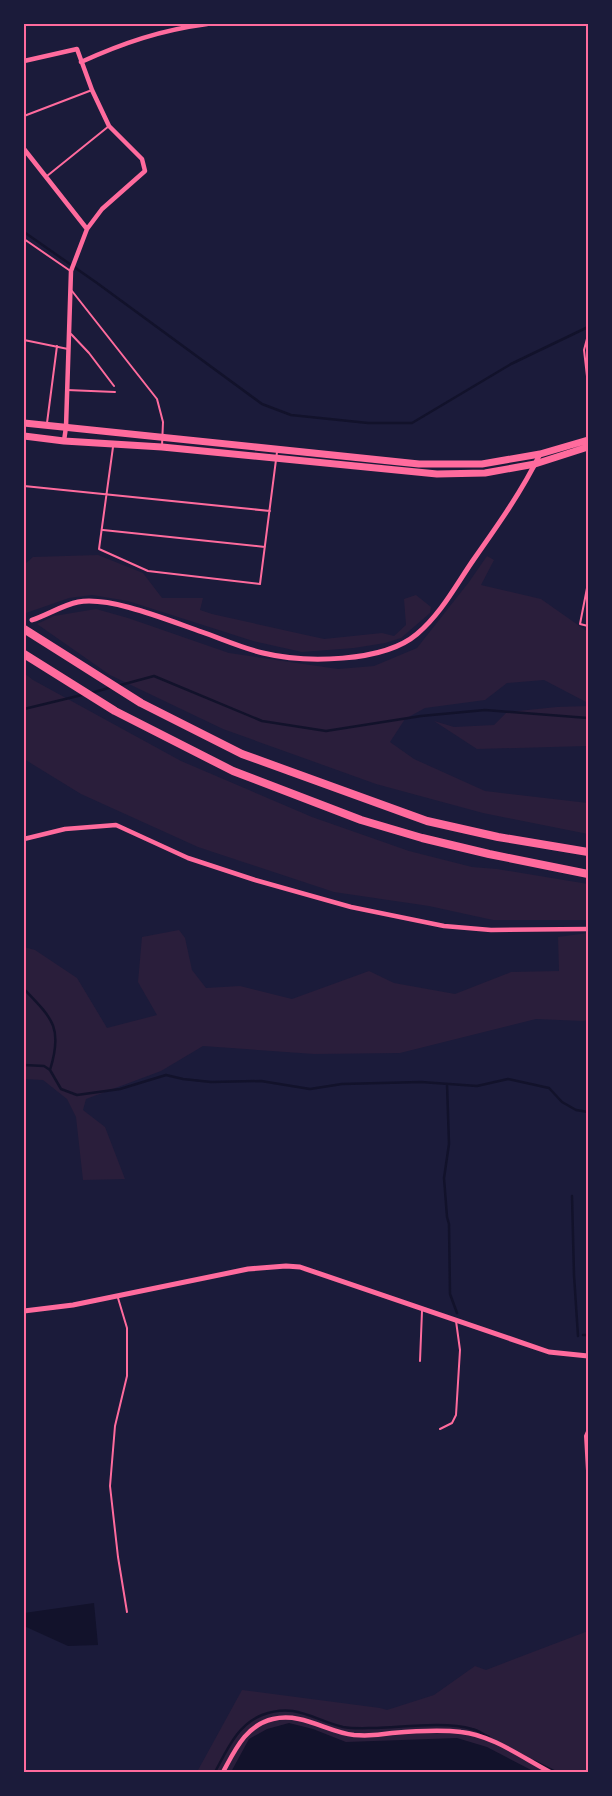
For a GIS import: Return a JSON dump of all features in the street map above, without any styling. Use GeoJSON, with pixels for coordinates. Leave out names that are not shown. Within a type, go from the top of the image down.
{"type":"FeatureCollection","features":[{"type":"Feature","properties":{"kind":"highway"},"geometry":{"type":"LineString","coordinates":[[24,629],[73,662],[141,703],[242,754],[427,821],[498,837],[588,852]]}},
{"type":"Feature","properties":{"kind":"highway"},"geometry":{"type":"LineString","coordinates":[[24,654],[115,711],[233,771],[360,820],[422,838],[588,874]]}},
{"type":"Feature","properties":{"kind":"main road"},"geometry":{"type":"LineString","coordinates":[[24,423],[419,464],[482,464],[540,454],[588,440]]}},
{"type":"Feature","properties":{"kind":"main road"},"geometry":{"type":"LineString","coordinates":[[24,436],[64,441],[162,447],[437,474],[485,473],[535,464],[588,447]]}},
{"type":"Feature","properties":{"kind":"street"},"geometry":{"type":"LineString","coordinates":[[81,62],[137,39],[163,31],[207,24]]}},
{"type":"Feature","properties":{"kind":"street"},"geometry":{"type":"LineString","coordinates":[[24,61],[77,50],[92,90],[109,126],[142,159],[145,171],[102,209],[87,229],[71,270],[64,441]]}},
{"type":"Feature","properties":{"kind":"street"},"geometry":{"type":"LineString","coordinates":[[24,148],[87,229]]}},
{"type":"Feature","properties":{"kind":"street"},"geometry":{"type":"LineString","coordinates":[[32,620],[78,602],[108,603],[150,614],[263,653],[306,659],[334,659],[379,652],[398,646],[416,635],[442,608],[509,508],[540,454]]}},
{"type":"Feature","properties":{"kind":"street"},"geometry":{"type":"LineString","coordinates":[[24,839],[65,829],[116,825],[188,858],[255,880],[351,907],[444,926],[491,930],[588,929]]}},
{"type":"Feature","properties":{"kind":"street"},"geometry":{"type":"LineString","coordinates":[[24,1311],[73,1305],[248,1269],[286,1266],[300,1267],[549,1352],[588,1356]]}},
{"type":"Feature","properties":{"kind":"street"},"geometry":{"type":"LineString","coordinates":[[223,1772],[238,1744],[250,1731],[273,1719],[298,1718],[336,1731],[355,1735],[461,1732],[481,1736],[550,1772]]}},
{"type":"Feature","properties":{"kind":"lane"},"geometry":{"type":"LineString","coordinates":[[24,116],[92,90]]}},
{"type":"Feature","properties":{"kind":"lane"},"geometry":{"type":"LineString","coordinates":[[46,177],[109,126]]}},
{"type":"Feature","properties":{"kind":"lane"},"geometry":{"type":"LineString","coordinates":[[24,239],[71,270]]}},
{"type":"Feature","properties":{"kind":"lane"},"geometry":{"type":"LineString","coordinates":[[70,289],[157,398],[163,422],[162,447]]}},
{"type":"Feature","properties":{"kind":"lane"},"geometry":{"type":"LineString","coordinates":[[68,332],[89,353],[114,386]]}},
{"type":"Feature","properties":{"kind":"lane"},"geometry":{"type":"LineString","coordinates":[[588,335],[584,350],[588,385]]}},
{"type":"Feature","properties":{"kind":"lane"},"geometry":{"type":"LineString","coordinates":[[24,340],[68,349]]}},
{"type":"Feature","properties":{"kind":"lane"},"geometry":{"type":"LineString","coordinates":[[47,425],[58,346]]}},
{"type":"Feature","properties":{"kind":"lane"},"geometry":{"type":"LineString","coordinates":[[67,390],[115,392]]}},
{"type":"Feature","properties":{"kind":"lane"},"geometry":{"type":"LineString","coordinates":[[116,432],[99,549],[148,571],[260,584],[278,449]]}},
{"type":"Feature","properties":{"kind":"lane"},"geometry":{"type":"LineString","coordinates":[[24,486],[270,511]]}},
{"type":"Feature","properties":{"kind":"lane"},"geometry":{"type":"LineString","coordinates":[[102,529],[265,547]]}},
{"type":"Feature","properties":{"kind":"lane"},"geometry":{"type":"LineString","coordinates":[[588,583],[580,624],[588,626]]}},
{"type":"Feature","properties":{"kind":"lane"},"geometry":{"type":"LineString","coordinates":[[118,1295],[126,1328],[127,1376],[115,1426],[110,1486],[118,1557],[127,1612]]}},
{"type":"Feature","properties":{"kind":"lane"},"geometry":{"type":"LineString","coordinates":[[420,1361],[422,1310]]}},
{"type":"Feature","properties":{"kind":"lane"},"geometry":{"type":"LineString","coordinates":[[440,1429],[452,1424],[456,1415],[460,1350],[456,1321]]}},
{"type":"Feature","properties":{"kind":"lane"},"geometry":{"type":"LineString","coordinates":[[588,1429],[585,1436],[588,1488]]}},
{"type":"Feature","properties":{"kind":"shaded area"},"geometry":{"type":"Polygon","coordinates":[[[98,555],[143,573],[162,598],[203,598],[200,610],[324,639],[382,633],[394,636],[406,625],[404,599],[416,595],[431,607],[430,613],[401,638],[385,643],[354,648],[302,652],[253,641],[128,601],[92,595],[69,598],[26,613],[24,612],[24,561],[26,563],[33,557],[98,555]]]}},
{"type":"Feature","properties":{"kind":"shaded area"},"geometry":{"type":"Polygon","coordinates":[[[487,556],[494,560],[481,585],[541,599],[588,632],[588,703],[544,680],[507,683],[485,700],[425,708],[405,719],[390,742],[414,759],[485,791],[588,803],[588,834],[483,813],[376,784],[223,729],[110,675],[37,624],[54,616],[96,609],[128,618],[229,653],[338,669],[374,666],[417,648],[487,556]]]}},
{"type":"Feature","properties":{"kind":"shaded area"},"geometry":{"type":"Polygon","coordinates":[[[24,673],[33,680],[181,761],[312,817],[409,851],[472,867],[497,869],[588,884],[588,920],[493,920],[429,906],[334,892],[198,847],[81,794],[24,759],[24,673]]]}},
{"type":"Feature","properties":{"kind":"shaded area"},"geometry":{"type":"Polygon","coordinates":[[[588,706],[588,746],[477,749],[434,721],[454,727],[494,725],[507,712],[588,706]]]}},
{"type":"Feature","properties":{"kind":"shaded area"},"geometry":{"type":"Polygon","coordinates":[[[179,930],[185,938],[192,970],[206,988],[240,986],[292,999],[369,971],[394,983],[455,994],[511,972],[559,971],[558,937],[588,933],[588,1020],[536,1019],[400,1053],[314,1054],[203,1046],[161,1071],[86,1099],[83,1110],[105,1127],[125,1179],[83,1180],[76,1117],[67,1099],[43,1080],[24,1079],[24,947],[35,950],[77,978],[107,1028],[157,1015],[138,982],[142,937],[179,930]]]}},
{"type":"Feature","properties":{"kind":"shaded area"},"geometry":{"type":"Polygon","coordinates":[[[94,1603],[98,1645],[68,1646],[24,1626],[24,1613],[94,1603]]]}},
{"type":"Feature","properties":{"kind":"shaded area"},"geometry":{"type":"Polygon","coordinates":[[[588,1631],[588,1772],[197,1772],[242,1690],[387,1710],[434,1695],[475,1666],[486,1670],[588,1631]]]}},
{"type":"Feature","properties":{"kind":"shaded area"},"geometry":{"type":"Polygon","coordinates":[[[289,1723],[313,1729],[346,1742],[457,1738],[487,1747],[535,1772],[231,1772],[249,1739],[267,1729],[289,1723]]]}},
{"type":"Feature","properties":{"kind":"waterway"},"geometry":{"type":"LineString","coordinates":[[24,232],[262,404],[291,415],[368,423],[412,423],[511,364],[588,327]]}},
{"type":"Feature","properties":{"kind":"waterway"},"geometry":{"type":"LineString","coordinates":[[117,686],[154,676],[262,721],[326,731],[421,716],[485,710],[588,718]]}},
{"type":"Feature","properties":{"kind":"waterway"},"geometry":{"type":"LineString","coordinates":[[91,693],[112,687]]}},
{"type":"Feature","properties":{"kind":"waterway"},"geometry":{"type":"LineString","coordinates":[[24,709],[86,694]]}},
{"type":"Feature","properties":{"kind":"waterway"},"geometry":{"type":"LineString","coordinates":[[24,989],[42,1008],[53,1025],[56,1044],[50,1070]]}},
{"type":"Feature","properties":{"kind":"waterway"},"geometry":{"type":"LineString","coordinates":[[24,1065],[44,1066],[50,1070],[61,1089],[77,1095],[120,1089],[166,1075],[211,1082],[261,1081],[310,1089],[342,1084],[421,1082],[477,1086],[508,1079],[549,1088],[562,1102],[576,1110],[588,1112]]}},
{"type":"Feature","properties":{"kind":"waterway"},"geometry":{"type":"LineString","coordinates":[[447,1084],[449,1144],[444,1178],[449,1224],[450,1294],[457,1313]]}},
{"type":"Feature","properties":{"kind":"waterway"},"geometry":{"type":"LineString","coordinates":[[572,1196],[578,1336]]}},
{"type":"Feature","properties":{"kind":"waterway"},"geometry":{"type":"LineString","coordinates":[[583,1335],[588,1335]]}},
{"type":"Feature","properties":{"kind":"waterway"},"geometry":{"type":"LineString","coordinates":[[215,1772],[239,1732],[253,1719],[274,1711],[295,1711],[347,1728],[450,1725],[474,1730],[489,1737]]}},
{"type":"Feature","properties":{"kind":"waterway"},"geometry":{"type":"LineString","coordinates":[[534,1761],[556,1772]]}}]}
